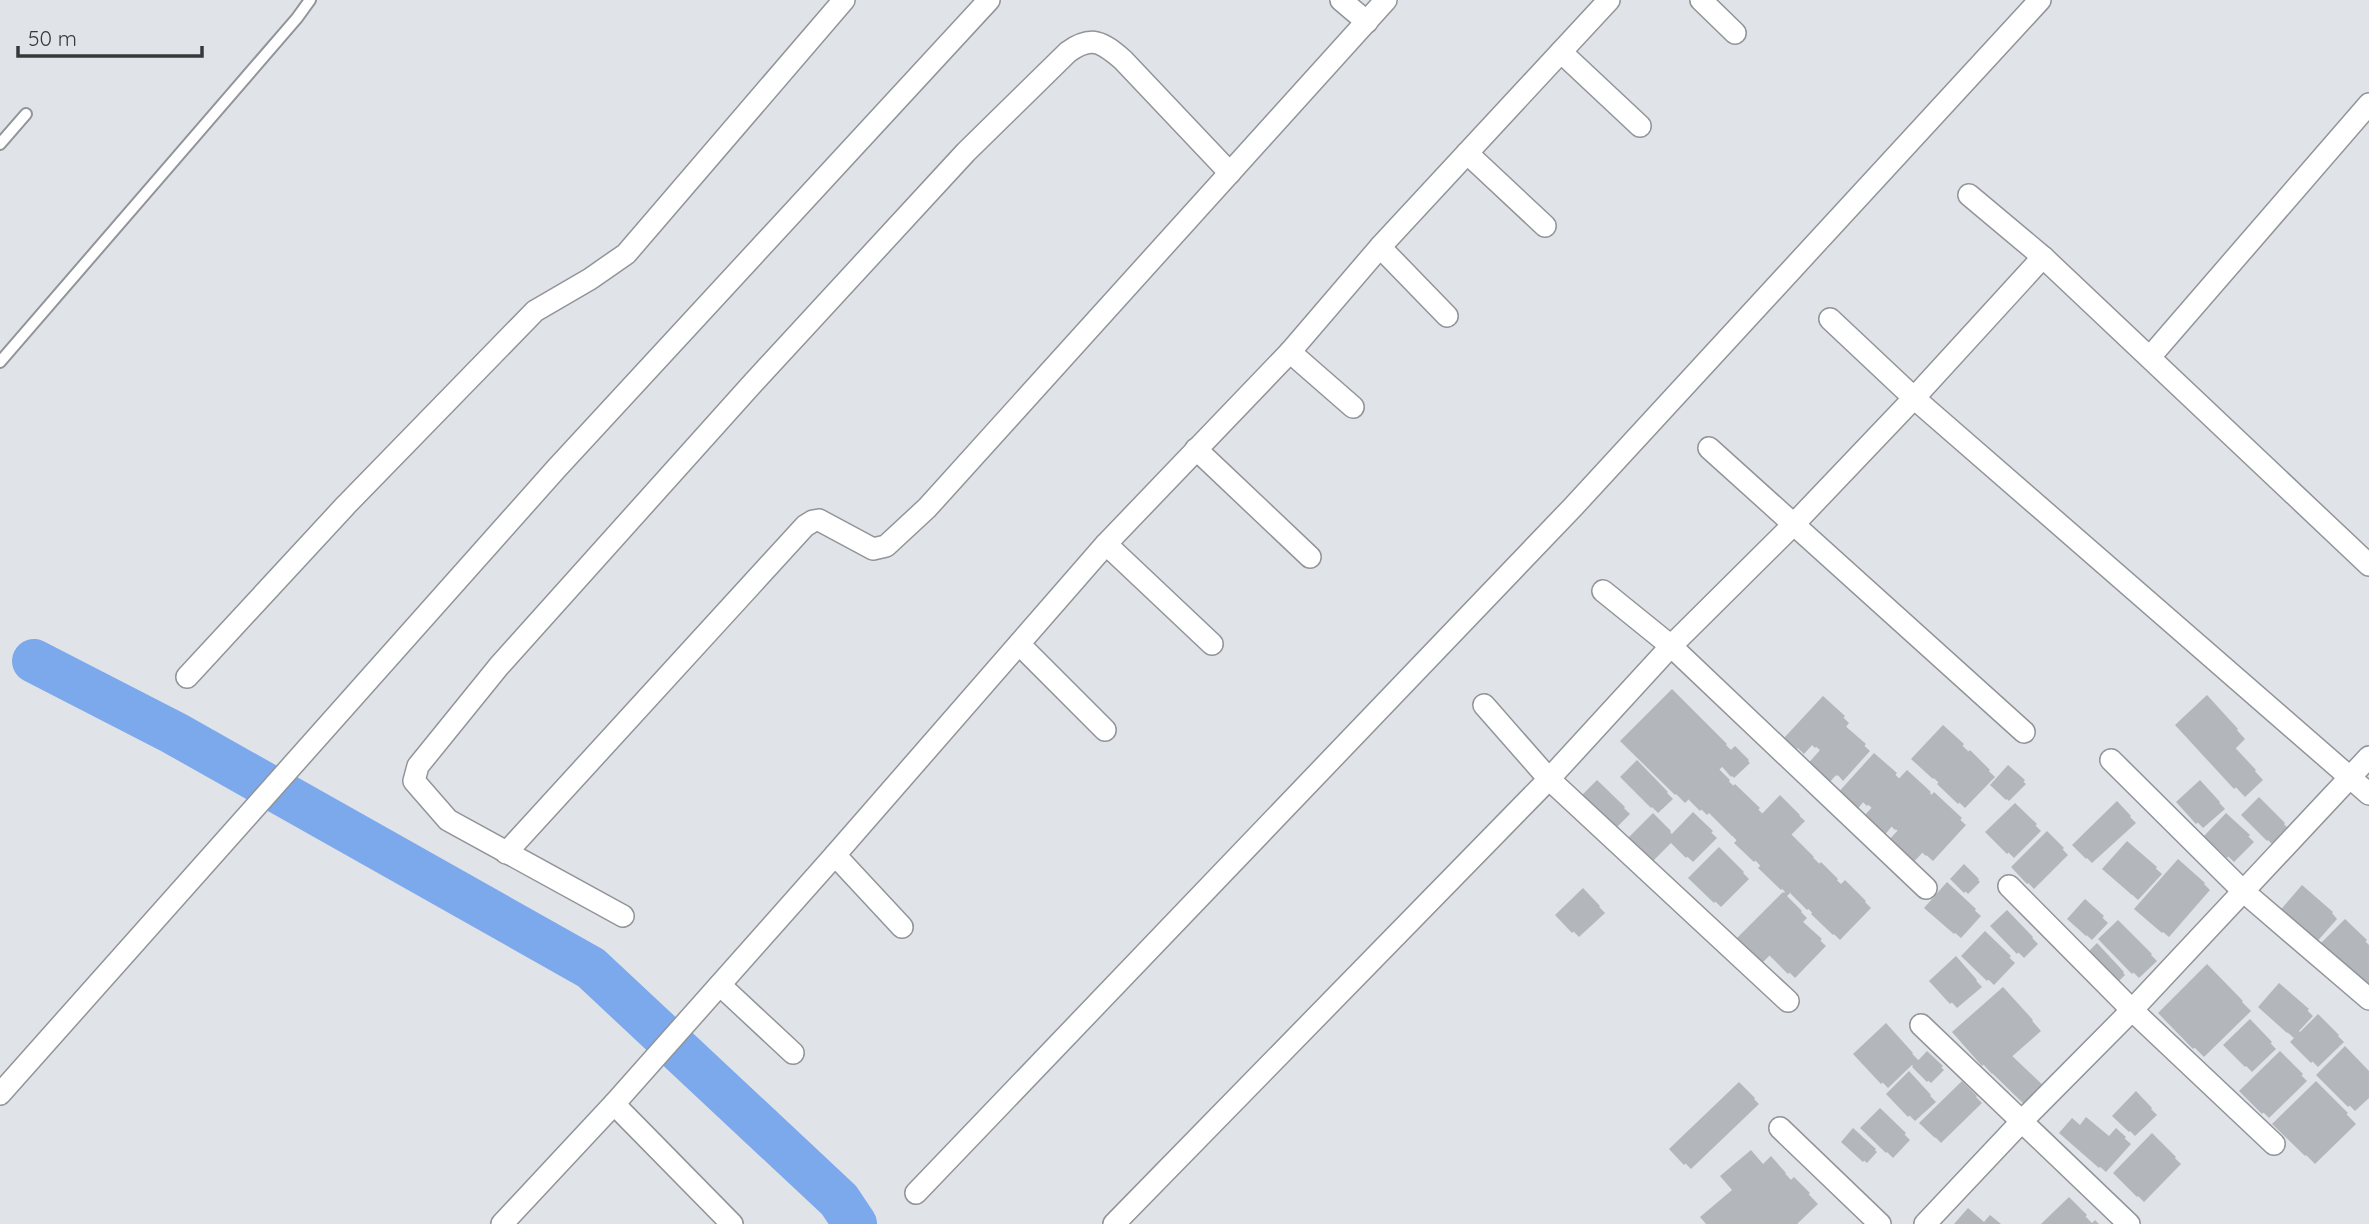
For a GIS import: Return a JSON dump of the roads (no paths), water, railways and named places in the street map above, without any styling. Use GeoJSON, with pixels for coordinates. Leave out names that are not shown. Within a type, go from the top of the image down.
{"type":"FeatureCollection","features":[{"type":"Feature","properties":{"kind":"street"},"geometry":{"type":"LineString","coordinates":[[187,677],[346,505],[535,311],[590,279],[625,254],[844,0]]}},
{"type":"Feature","properties":{"kind":"street"},"geometry":{"type":"LineString","coordinates":[[0,1094],[556,469],[989,0]]}},
{"type":"Feature","properties":{"kind":"street"},"geometry":{"type":"LineString","coordinates":[[1341,0],[1367,22]]}},
{"type":"Feature","properties":{"kind":"street"},"geometry":{"type":"LineString","coordinates":[[506,853],[805,526],[819,520],[873,549],[886,546],[927,508],[1386,0]]}},
{"type":"Feature","properties":{"kind":"street"},"geometry":{"type":"LineString","coordinates":[[505,1223],[720,985],[1106,544],[1290,352],[1380,247],[1609,0]]}},
{"type":"Feature","properties":{"kind":"street"},"geometry":{"type":"LineString","coordinates":[[1701,0],[1735,33]]}},
{"type":"Feature","properties":{"kind":"street"},"geometry":{"type":"LineString","coordinates":[[916,1193],[1573,507],[2040,0]]}},
{"type":"Feature","properties":{"kind":"street"},"geometry":{"type":"LineString","coordinates":[[623,916],[448,820],[414,782],[418,766],[499,666],[753,383],[966,152],[1068,52],[1082,42],[1109,48],[1123,60],[1230,173]]}},
{"type":"Feature","properties":{"kind":"street"},"geometry":{"type":"LineString","coordinates":[[1561,52],[1640,126]]}},
{"type":"Feature","properties":{"kind":"street"},"geometry":{"type":"LineString","coordinates":[[2150,357],[2369,104]]}},
{"type":"Feature","properties":{"kind":"street"},"geometry":{"type":"LineString","coordinates":[[1467,153],[1545,226]]}},
{"type":"Feature","properties":{"kind":"street"},"geometry":{"type":"LineString","coordinates":[[1969,195],[2043,257],[2369,565]]}},
{"type":"Feature","properties":{"kind":"street"},"geometry":{"type":"LineString","coordinates":[[1380,247],[1447,316]]}},
{"type":"Feature","properties":{"kind":"street"},"geometry":{"type":"LineString","coordinates":[[1114,1224],[1549,779],[1671,646],[1794,524],[2043,257]]}},
{"type":"Feature","properties":{"kind":"street"},"geometry":{"type":"LineString","coordinates":[[1830,318],[1914,398],[2369,794]]}},
{"type":"Feature","properties":{"kind":"street"},"geometry":{"type":"LineString","coordinates":[[1290,352],[1353,407]]}},
{"type":"Feature","properties":{"kind":"street"},"geometry":{"type":"LineString","coordinates":[[1709,448],[2024,732]]}},
{"type":"Feature","properties":{"kind":"street"},"geometry":{"type":"LineString","coordinates":[[1196,449],[1310,557]]}},
{"type":"Feature","properties":{"kind":"street"},"geometry":{"type":"LineString","coordinates":[[1106,544],[1212,644]]}},
{"type":"Feature","properties":{"kind":"street"},"geometry":{"type":"LineString","coordinates":[[1603,591],[1671,646],[1926,888]]}},
{"type":"Feature","properties":{"kind":"street"},"geometry":{"type":"LineString","coordinates":[[1019,644],[1105,730]]}},
{"type":"Feature","properties":{"kind":"street"},"geometry":{"type":"LineString","coordinates":[[1484,705],[1549,779],[1788,1001]]}},
{"type":"Feature","properties":{"kind":"street"},"geometry":{"type":"LineString","coordinates":[[1925,1224],[2132,1010],[2369,757]]}},
{"type":"Feature","properties":{"kind":"street"},"geometry":{"type":"LineString","coordinates":[[2111,760],[2243,891],[2369,999]]}},
{"type":"Feature","properties":{"kind":"street"},"geometry":{"type":"LineString","coordinates":[[835,855],[902,927]]}},
{"type":"Feature","properties":{"kind":"street"},"geometry":{"type":"LineString","coordinates":[[2009,886],[2132,1010],[2274,1144]]}},
{"type":"Feature","properties":{"kind":"street"},"geometry":{"type":"LineString","coordinates":[[720,985],[793,1053]]}},
{"type":"Feature","properties":{"kind":"street"},"geometry":{"type":"LineString","coordinates":[[1922,1025],[2129,1224]]}},
{"type":"Feature","properties":{"kind":"street"},"geometry":{"type":"LineString","coordinates":[[614,1104],[732,1224]]}},
{"type":"Feature","properties":{"kind":"street"},"geometry":{"type":"LineString","coordinates":[[1780,1128],[1880,1224]]}},
{"type":"Feature","properties":{"kind":"lane"},"geometry":{"type":"LineString","coordinates":[[0,362],[310,0]]}},
{"type":"Feature","properties":{"kind":"lane"},"geometry":{"type":"LineString","coordinates":[[0,144],[26,114]]}},
{"type":"Feature","properties":{"kind":"waterway"},"geometry":{"type":"LineString","coordinates":[[34,661],[174,733],[591,968],[839,1200],[855,1224]]}}]}
